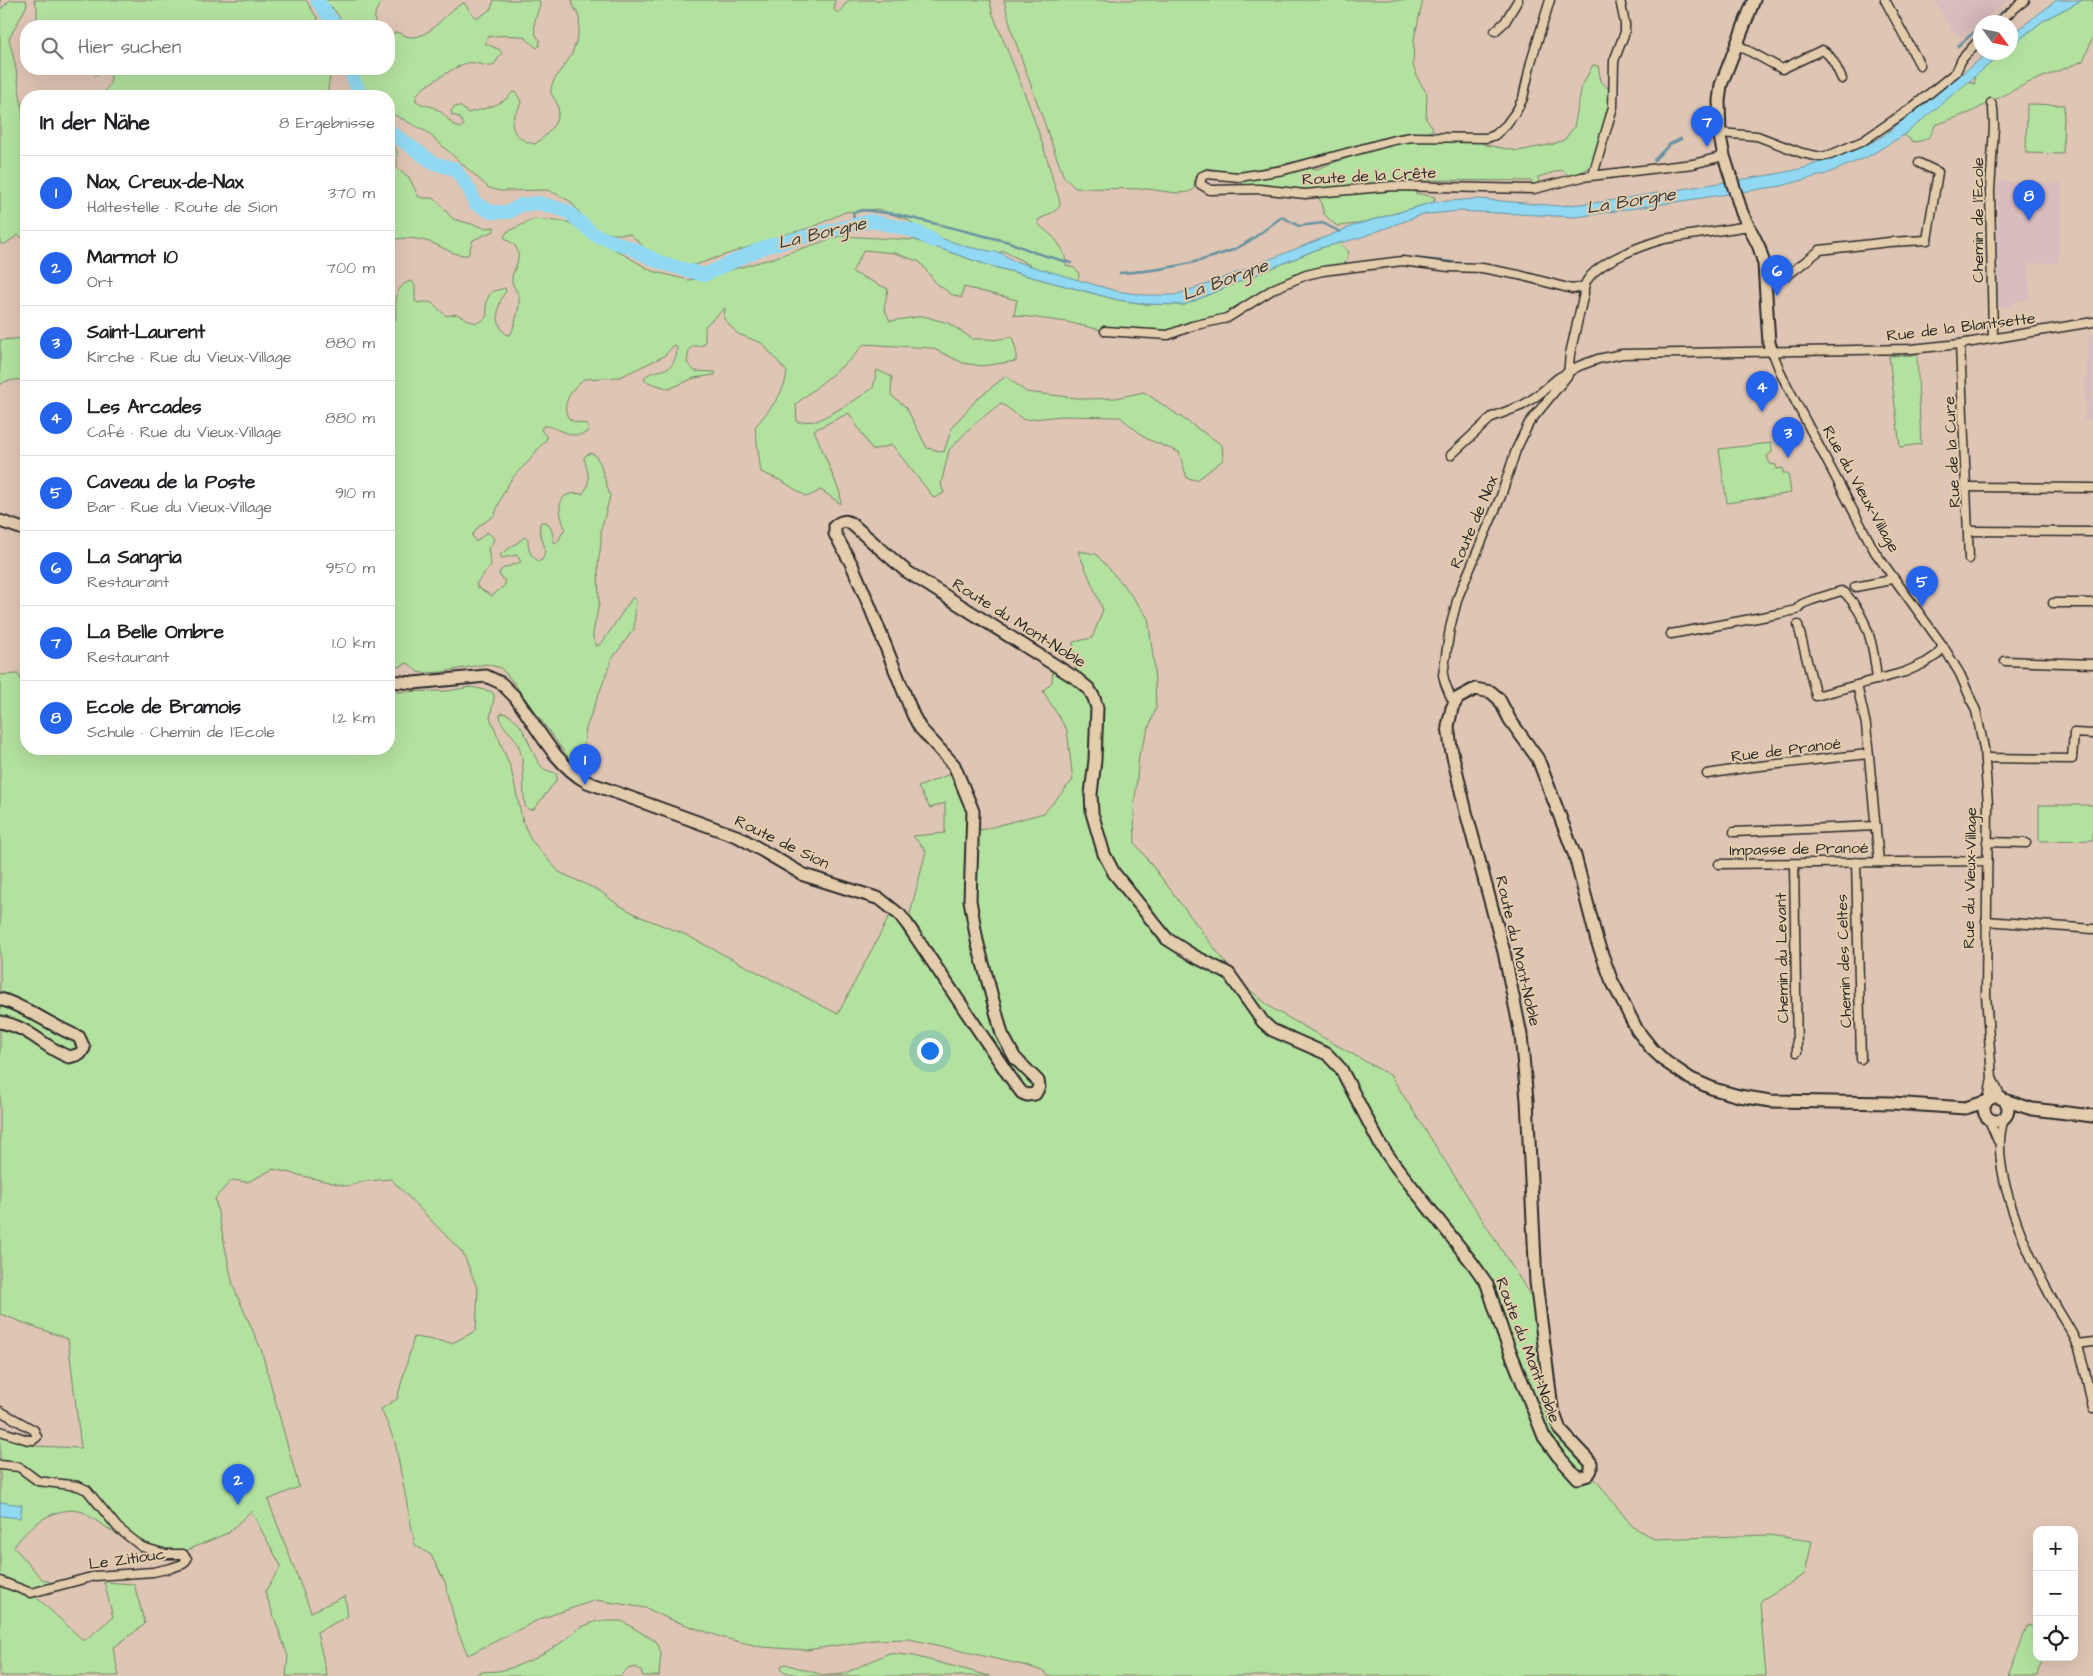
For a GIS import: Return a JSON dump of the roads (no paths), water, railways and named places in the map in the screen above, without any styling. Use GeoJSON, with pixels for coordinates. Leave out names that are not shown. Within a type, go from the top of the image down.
{"type":"FeatureCollection","features":[{"type":"Feature","properties":{"kind":"street"},"geometry":{"type":"LineString","coordinates":[[1495,32],[1505,22],[1518,0]]}},
{"type":"Feature","properties":{"kind":"street","name":"Route de la Crête"},"geometry":{"type":"LineString","coordinates":[[1550,0],[1531,62],[1524,98],[1512,118],[1495,135],[1487,138],[1403,138],[1284,170],[1239,177],[1208,174],[1202,176],[1200,184],[1210,190],[1259,189],[1306,194],[1393,186],[1534,190],[1593,175],[1693,164],[1724,156]]}},
{"type":"Feature","properties":{"kind":"street"},"geometry":{"type":"LineString","coordinates":[[1593,175],[1613,107],[1614,61],[1625,32],[1620,0]]}},
{"type":"Feature","properties":{"kind":"street","name":"Rue du Vieux-Village"},"geometry":{"type":"LineString","coordinates":[[1754,0],[1721,86],[1719,101],[1720,133],[1724,156],[1739,202],[1758,247],[1766,278],[1769,343],[1782,376],[1875,552],[1891,577],[1912,600],[1943,646],[1972,699],[1980,725],[1985,758],[1988,804],[1986,995],[1992,1078],[1986,1101]]}},
{"type":"Feature","properties":{"kind":"street"},"geometry":{"type":"LineString","coordinates":[[1885,0],[1920,65]]}},
{"type":"Feature","properties":{"kind":"street"},"geometry":{"type":"LineString","coordinates":[[2007,15],[2025,0]]}},
{"type":"Feature","properties":{"kind":"street"},"geometry":{"type":"LineString","coordinates":[[1738,45],[1782,69],[1822,50],[1830,56],[1842,79]]}},
{"type":"Feature","properties":{"kind":"street"},"geometry":{"type":"LineString","coordinates":[[1720,133],[1757,136],[1802,153],[1821,156],[1830,155],[1863,142],[1910,109],[1956,72],[1962,59],[1973,47]]}},
{"type":"Feature","properties":{"kind":"street","name":"Chemin de l'Ecole"},"geometry":{"type":"LineString","coordinates":[[1991,103],[1994,128],[1990,191],[1993,338]]}},
{"type":"Feature","properties":{"kind":"street"},"geometry":{"type":"LineString","coordinates":[[1766,278],[1788,275],[1820,250],[1889,242],[1927,240],[1938,172],[1919,163]]}},
{"type":"Feature","properties":{"kind":"street"},"geometry":{"type":"LineString","coordinates":[[1569,370],[1570,354],[1586,280],[1619,257],[1664,239],[1749,226]]}},
{"type":"Feature","properties":{"kind":"street"},"geometry":{"type":"LineString","coordinates":[[1105,331],[1168,334],[1227,318],[1275,288],[1306,275],[1323,270],[1402,261],[1449,267],[1482,268],[1520,275],[1572,289],[1583,287]]}},
{"type":"Feature","properties":{"kind":"street","name":"Rue de la Blantsette"},"geometry":{"type":"LineString","coordinates":[[1451,456],[1492,416],[1523,405],[1569,370],[1598,359],[1628,353],[1876,351],[1960,344],[2093,322]]}},
{"type":"Feature","properties":{"kind":"street","name":"Rue de la Cure"},"geometry":{"type":"LineString","coordinates":[[1960,344],[1969,560]]}},
{"type":"Feature","properties":{"kind":"street","name":"Route de Nax"},"geometry":{"type":"LineString","coordinates":[[1452,698],[1444,679],[1444,670],[1450,628],[1462,586],[1501,496],[1516,450],[1526,429],[1567,378],[1569,370]]}},
{"type":"Feature","properties":{"kind":"street"},"geometry":{"type":"LineString","coordinates":[[1967,487],[2093,488]]}},
{"type":"Feature","properties":{"kind":"street"},"geometry":{"type":"LineString","coordinates":[[0,521],[20,528]]}},
{"type":"Feature","properties":{"kind":"street","name":"Route du Mont-Noble"},"geometry":{"type":"LineString","coordinates":[[977,941],[970,900],[973,811],[954,765],[920,728],[913,715],[852,565],[835,534],[835,526],[840,521],[846,521],[853,525],[906,571],[1077,679],[1089,689],[1094,698],[1096,708],[1095,760],[1091,794],[1092,813],[1104,854],[1114,873],[1167,939],[1194,956],[1229,974],[1249,1004],[1267,1026],[1327,1054],[1342,1069],[1380,1144],[1487,1284],[1503,1333],[1544,1437],[1578,1478],[1588,1475],[1591,1470],[1591,1463],[1560,1430],[1552,1408],[1536,1282],[1528,1100],[1517,1012],[1504,952],[1466,812],[1448,736],[1450,715],[1458,698],[1468,690],[1480,688],[1496,695],[1510,720],[1538,759],[1575,856],[1597,941],[1608,973],[1637,1030],[1652,1049],[1666,1062],[1701,1084],[1722,1092],[1756,1099],[1793,1103],[1892,1103],[1965,1108],[1988,1118]]}},
{"type":"Feature","properties":{"kind":"street"},"geometry":{"type":"LineString","coordinates":[[1969,531],[2093,532]]}},
{"type":"Feature","properties":{"kind":"street"},"geometry":{"type":"LineString","coordinates":[[1845,593],[1854,588],[1886,581],[1891,577]]}},
{"type":"Feature","properties":{"kind":"street"},"geometry":{"type":"LineString","coordinates":[[1671,634],[1796,610],[1802,604],[1841,591],[1845,593],[1861,615],[1871,639],[1877,680]]}},
{"type":"Feature","properties":{"kind":"street"},"geometry":{"type":"LineString","coordinates":[[2053,603],[2093,603]]}},
{"type":"Feature","properties":{"kind":"street"},"geometry":{"type":"LineString","coordinates":[[1798,625],[1816,696],[1877,680],[1925,663],[1937,655],[1943,646]]}},
{"type":"Feature","properties":{"kind":"street"},"geometry":{"type":"LineString","coordinates":[[2005,661],[2093,664]]}},
{"type":"Feature","properties":{"kind":"street","name":"Route de Sion"},"geometry":{"type":"LineString","coordinates":[[395,681],[424,682],[477,676],[494,679],[508,689],[515,697],[560,761],[576,776],[592,784],[740,836],[804,874],[880,899],[900,914],[1022,1093],[1035,1094],[1039,1087],[1038,1082],[1015,1058],[1002,1034],[977,941]]}},
{"type":"Feature","properties":{"kind":"street"},"geometry":{"type":"LineString","coordinates":[[1857,686],[1866,725],[1879,862],[1987,861]]}},
{"type":"Feature","properties":{"kind":"street"},"geometry":{"type":"LineString","coordinates":[[1985,758],[2072,758],[2074,733],[2093,734]]}},
{"type":"Feature","properties":{"kind":"street","name":"Rue de Pranoé"},"geometry":{"type":"LineString","coordinates":[[1707,774],[1751,767],[1868,754]]}},
{"type":"Feature","properties":{"kind":"street"},"geometry":{"type":"LineString","coordinates":[[1734,832],[1876,826]]}},
{"type":"Feature","properties":{"kind":"street"},"geometry":{"type":"LineString","coordinates":[[1987,842],[2026,843]]}},
{"type":"Feature","properties":{"kind":"street","name":"Chemin des Celtes"},"geometry":{"type":"LineString","coordinates":[[1856,862],[1861,1059]]}},
{"type":"Feature","properties":{"kind":"street","name":"Impasse de Pranoé"},"geometry":{"type":"LineString","coordinates":[[1719,864],[1879,862]]}},
{"type":"Feature","properties":{"kind":"street","name":"Chemin du Levant"},"geometry":{"type":"LineString","coordinates":[[1794,864],[1797,1052]]}},
{"type":"Feature","properties":{"kind":"street"},"geometry":{"type":"LineString","coordinates":[[1986,921],[2093,929]]}},
{"type":"Feature","properties":{"kind":"street"},"geometry":{"type":"LineString","coordinates":[[0,999],[16,1003],[48,1023],[79,1037],[84,1048],[80,1054],[69,1057],[25,1030],[0,1022]]}},
{"type":"Feature","properties":{"kind":"street","name":"Rue du Vieux-Village"},"geometry":{"type":"LineString","coordinates":[[1992,1078],[2003,1099]]}},
{"type":"Feature","properties":{"kind":"street"},"geometry":{"type":"LineString","coordinates":[[2093,1116],[2032,1109],[1994,1097],[1986,1101],[1983,1108],[1998,1142],[2009,1198],[2023,1239],[2044,1284],[2077,1344],[2093,1409]]}},
{"type":"Feature","properties":{"kind":"street"},"geometry":{"type":"LineString","coordinates":[[1998,1142],[2008,1109],[2003,1099]]}},
{"type":"Feature","properties":{"kind":"street","name":"Route du Mont-Noble"},"geometry":{"type":"LineString","coordinates":[[1965,1108],[1986,1101]]}},
{"type":"Feature","properties":{"kind":"street"},"geometry":{"type":"LineString","coordinates":[[1988,1118],[1997,1121],[2032,1109]]}},
{"type":"Feature","properties":{"kind":"street"},"geometry":{"type":"LineString","coordinates":[[2077,1344],[2093,1342]]}},
{"type":"Feature","properties":{"kind":"street"},"geometry":{"type":"LineString","coordinates":[[0,1411],[34,1430],[37,1437],[33,1440],[28,1440],[0,1431]]}},
{"type":"Feature","properties":{"kind":"street","name":"Le Zitiouc"},"geometry":{"type":"LineString","coordinates":[[0,1465],[19,1467],[38,1481],[78,1486],[87,1490],[107,1516],[130,1538],[147,1549],[166,1554],[183,1554],[186,1559],[183,1564],[162,1570],[95,1576],[31,1592],[0,1582]]}},
{"type":"Feature","properties":{"kind":"water"},"geometry":{"type":"Polygon","coordinates":[[[2057,0],[2082,0],[2044,20],[2018,40],[2018,30],[2057,0]]]}},
{"type":"Feature","properties":{"kind":"water"},"geometry":{"type":"Polygon","coordinates":[[[1979,60],[1995,60],[1904,135],[1867,157],[1826,174],[1781,186],[1576,217],[1459,211],[1421,215],[1359,238],[1320,248],[1184,305],[1146,304],[1118,300],[987,265],[915,240],[919,231],[968,247],[1001,253],[1014,261],[1116,291],[1144,295],[1175,295],[1213,282],[1358,224],[1434,202],[1478,199],[1559,206],[1601,202],[1804,168],[1870,143],[1883,136],[1979,60]]]}},
{"type":"Feature","properties":{"kind":"water"},"geometry":{"type":"Polygon","coordinates":[[[0,1502],[22,1505],[20,1518],[0,1516],[0,1502]]]}},
{"type":"Feature","properties":{"kind":"waterway","name":"La Borgne"},"geometry":{"type":"LineString","coordinates":[[317,0],[332,20]]}},
{"type":"Feature","properties":{"kind":"waterway"},"geometry":{"type":"LineString","coordinates":[[1999,15],[2010,7]]}},
{"type":"Feature","properties":{"kind":"waterway"},"geometry":{"type":"LineString","coordinates":[[1958,46],[1973,33]]}},
{"type":"Feature","properties":{"kind":"waterway","name":"La Borgne"},"geometry":{"type":"LineString","coordinates":[[352,75],[358,90]]}},
{"type":"Feature","properties":{"kind":"waterway","name":"La Borgne"},"geometry":{"type":"LineString","coordinates":[[395,135],[434,163],[455,169],[470,190],[475,203],[491,212],[509,212],[521,205],[539,203],[567,211],[595,235],[631,248],[659,262],[704,275],[767,246],[871,221],[919,233],[934,241]]}},
{"type":"Feature","properties":{"kind":"waterway"},"geometry":{"type":"LineString","coordinates":[[1654,160],[1670,144],[1681,139]]}},
{"type":"Feature","properties":{"kind":"waterway"},"geometry":{"type":"LineString","coordinates":[[855,225],[853,213],[863,210],[895,214],[1009,242],[1036,253],[1071,263]]}},
{"type":"Feature","properties":{"kind":"waterway"},"geometry":{"type":"LineString","coordinates":[[1120,273],[1175,266],[1203,260],[1230,251],[1251,240],[1282,217],[1299,226],[1323,223],[1340,232]]}},
{"type":"Feature","properties":{"kind":"waterway"},"geometry":{"type":"LineString","coordinates":[[1413,258],[1452,262]]}},
{"type":"Feature","properties":{"kind":"place","name":"La Belle Ombre"},"geometry":{"type":"Point","coordinates":[1707,147]}},
{"type":"Feature","properties":{"kind":"place","name":"Ecole de Bramois"},"geometry":{"type":"Point","coordinates":[2029,221]}},
{"type":"Feature","properties":{"kind":"place","name":"La Sangria"},"geometry":{"type":"Point","coordinates":[1777,296]}},
{"type":"Feature","properties":{"kind":"place","name":"Les Arcades"},"geometry":{"type":"Point","coordinates":[1762,412]}},
{"type":"Feature","properties":{"kind":"place","name":"Saint-Laurent"},"geometry":{"type":"Point","coordinates":[1788,458]}},
{"type":"Feature","properties":{"kind":"place","name":"Caveau de la Poste"},"geometry":{"type":"Point","coordinates":[1922,607]}},
{"type":"Feature","properties":{"kind":"place","name":"Nax, Creux-de-Nax"},"geometry":{"type":"Point","coordinates":[585,785]}},
{"type":"Feature","properties":{"kind":"place","name":"Marmot 10"},"geometry":{"type":"Point","coordinates":[238,1505]}}]}
